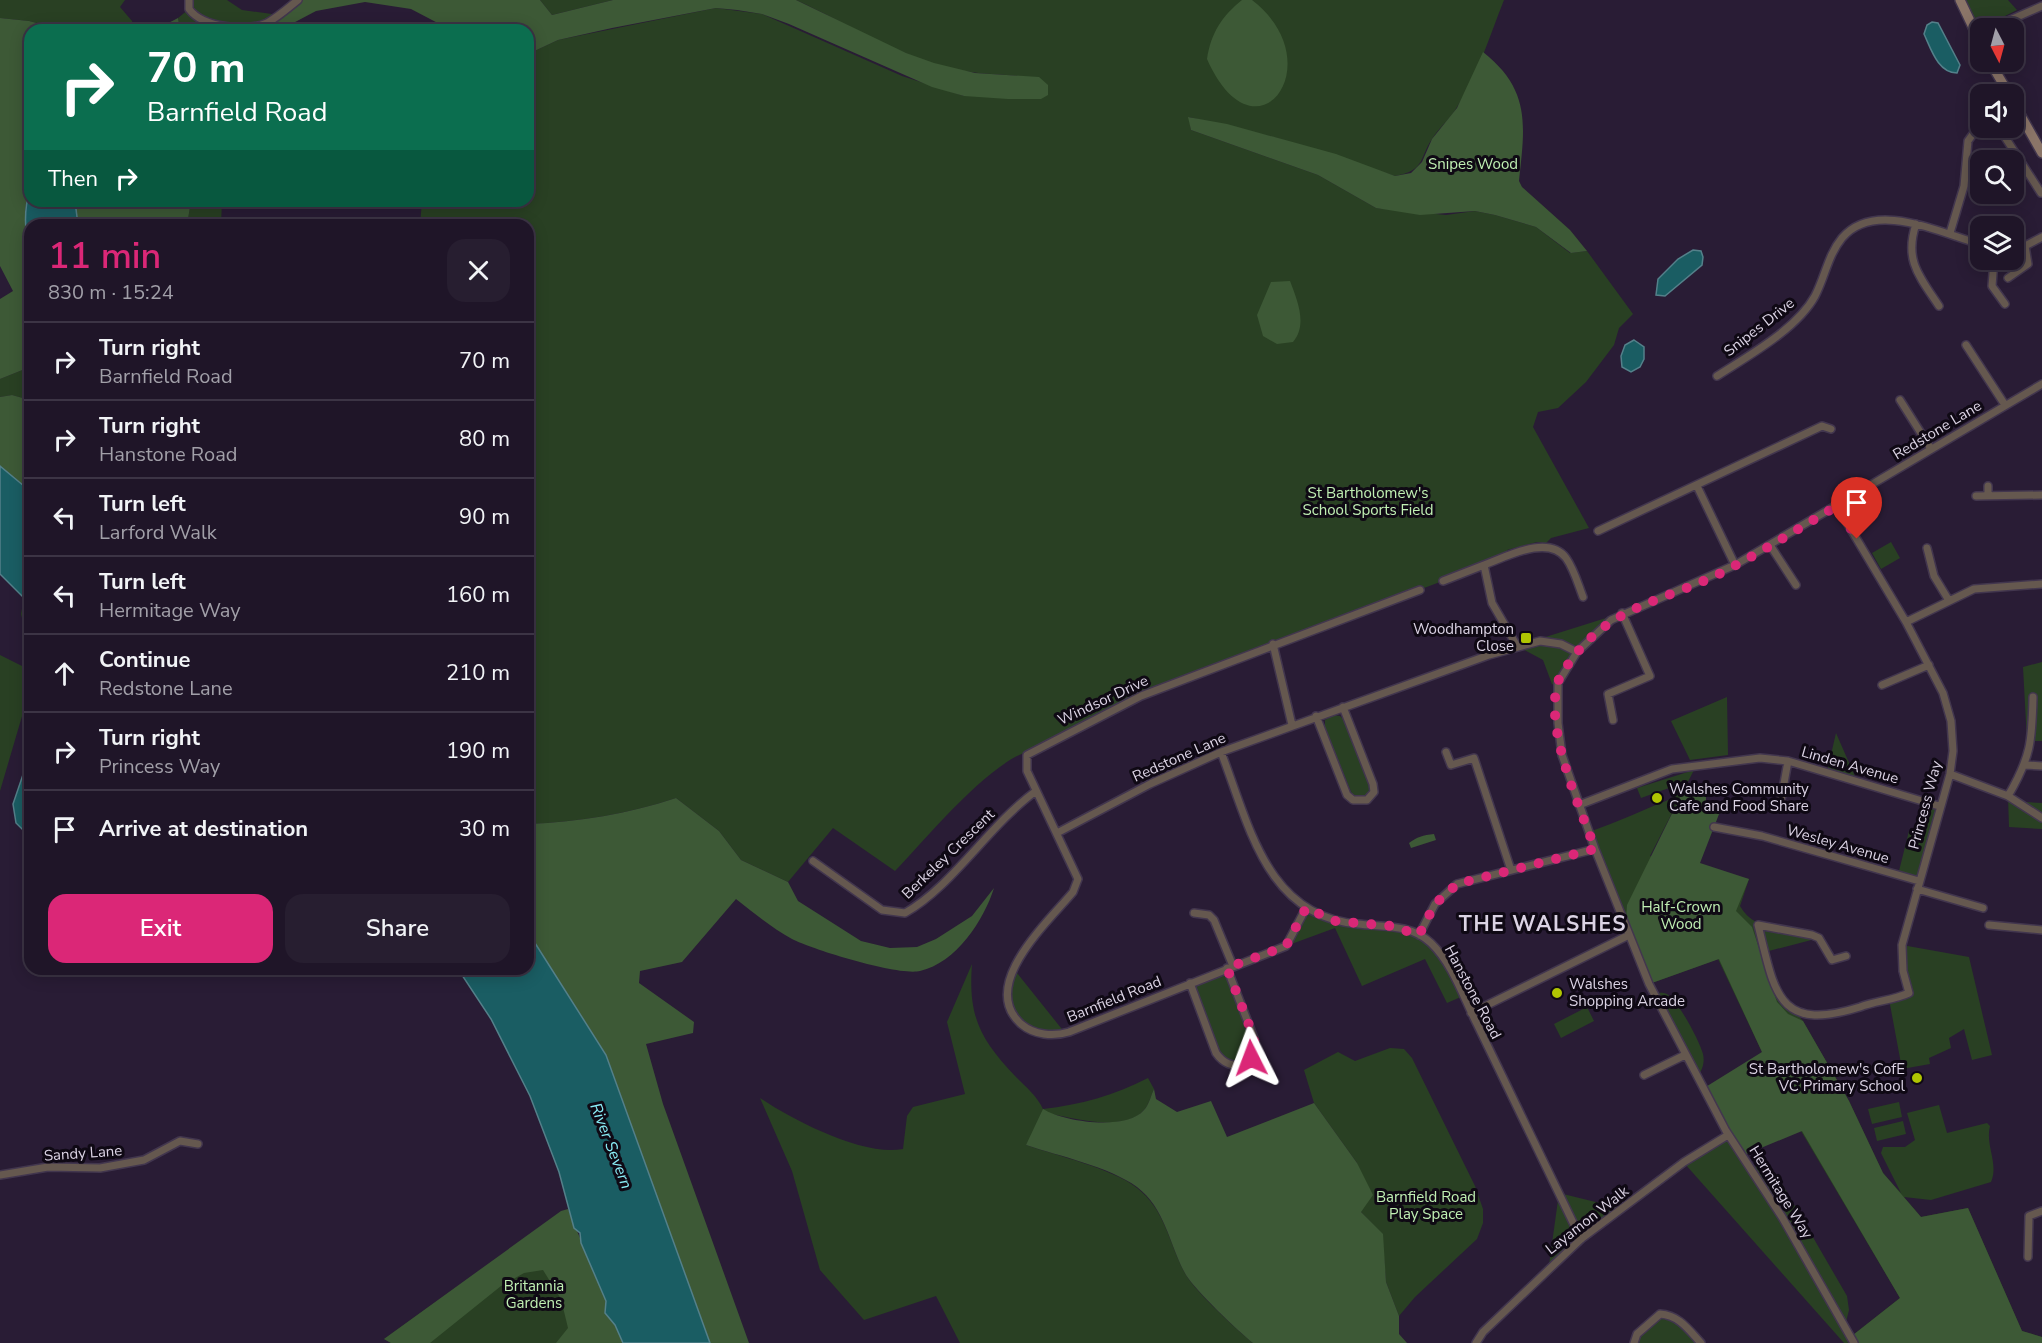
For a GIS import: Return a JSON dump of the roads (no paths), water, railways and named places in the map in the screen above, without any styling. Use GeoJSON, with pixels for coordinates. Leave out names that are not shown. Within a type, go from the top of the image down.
{"type":"FeatureCollection","features":[{"type":"Feature","properties":{"kind":"main road"},"geometry":{"type":"LineString","coordinates":[[1960,0],[1970,20]]}},
{"type":"Feature","properties":{"kind":"main road"},"geometry":{"type":"LineString","coordinates":[[2024,121],[2042,153]]}},
{"type":"Feature","properties":{"kind":"street"},"geometry":{"type":"LineString","coordinates":[[189,0],[189,9],[198,18],[221,24]]}},
{"type":"Feature","properties":{"kind":"street"},"geometry":{"type":"LineString","coordinates":[[265,24],[298,0]]}},
{"type":"Feature","properties":{"kind":"street"},"geometry":{"type":"LineString","coordinates":[[2015,18],[2042,6]]}},
{"type":"Feature","properties":{"kind":"street"},"geometry":{"type":"LineString","coordinates":[[1950,234],[1964,186],[1968,141],[1973,134],[1991,130],[2003,134],[2041,193]]}},
{"type":"Feature","properties":{"kind":"street","name":"Snipes Drive"},"geometry":{"type":"LineString","coordinates":[[1717,376],[1755,352],[1799,316],[1815,296],[1843,237],[1853,229],[1870,222],[1886,220],[1916,224],[1970,241]]}},
{"type":"Feature","properties":{"kind":"street"},"geometry":{"type":"LineString","coordinates":[[1916,224],[1911,240],[1912,259],[1917,274],[1939,306]]}},
{"type":"Feature","properties":{"kind":"street"},"geometry":{"type":"LineString","coordinates":[[2008,278],[2028,264],[2029,258],[2025,246],[2042,237]]}},
{"type":"Feature","properties":{"kind":"street"},"geometry":{"type":"LineString","coordinates":[[1993,270],[1992,285],[2005,304]]}},
{"type":"Feature","properties":{"kind":"street"},"geometry":{"type":"LineString","coordinates":[[1966,345],[2006,405]]}},
{"type":"Feature","properties":{"kind":"street","name":"Redstone Lane"},"geometry":{"type":"LineString","coordinates":[[1622,613],[1736,565],[2042,384]]}},
{"type":"Feature","properties":{"kind":"street"},"geometry":{"type":"LineString","coordinates":[[1900,400],[1931,449]]}},
{"type":"Feature","properties":{"kind":"street"},"geometry":{"type":"LineString","coordinates":[[1598,531],[1822,426],[1831,429]]}},
{"type":"Feature","properties":{"kind":"street"},"geometry":{"type":"LineString","coordinates":[[1697,486],[1736,565]]}},
{"type":"Feature","properties":{"kind":"street"},"geometry":{"type":"LineString","coordinates":[[1988,486],[1988,495]]}},
{"type":"Feature","properties":{"kind":"street"},"geometry":{"type":"LineString","coordinates":[[1976,496],[2042,495]]}},
{"type":"Feature","properties":{"kind":"street","name":"Princess Way"},"geometry":{"type":"LineString","coordinates":[[1837,506],[1906,622],[1943,693],[1951,721],[1953,750],[1950,774],[1939,806],[1902,945],[1903,971],[1909,993],[1823,1016],[1801,1015],[1786,1004],[1779,994],[1758,925],[1812,935],[1819,938],[1832,960],[1846,957]]}},
{"type":"Feature","properties":{"kind":"street"},"geometry":{"type":"LineString","coordinates":[[1770,545],[1796,585]]}},
{"type":"Feature","properties":{"kind":"street"},"geometry":{"type":"LineString","coordinates":[[1443,580],[1522,551],[1549,548],[1560,552],[1567,560],[1583,597]]}},
{"type":"Feature","properties":{"kind":"street"},"geometry":{"type":"LineString","coordinates":[[1927,548],[1934,576],[1948,599]]}},
{"type":"Feature","properties":{"kind":"street"},"geometry":{"type":"LineString","coordinates":[[1484,565],[1492,603],[1517,646]]}},
{"type":"Feature","properties":{"kind":"street"},"geometry":{"type":"LineString","coordinates":[[1906,622],[1948,599],[1980,588],[2042,584]]}},
{"type":"Feature","properties":{"kind":"street","name":"Windsor Drive"},"geometry":{"type":"LineString","coordinates":[[1057,833],[1036,791],[1025,762],[1027,755],[1033,750],[1141,696],[1420,590]]}},
{"type":"Feature","properties":{"kind":"street"},"geometry":{"type":"LineString","coordinates":[[1613,720],[1608,694],[1650,676],[1622,613]]}},
{"type":"Feature","properties":{"kind":"street","name":"Hermitage Way"},"geometry":{"type":"LineString","coordinates":[[1622,613],[1594,634],[1577,652],[1558,682],[1557,706],[1562,755],[1595,849],[1649,984],[1728,1135],[1793,1235],[1854,1343]]}},
{"type":"Feature","properties":{"kind":"street","name":"Redstone Lane"},"geometry":{"type":"LineString","coordinates":[[1057,833],[1150,784],[1221,752],[1316,716],[1517,646],[1547,642],[1569,647],[1577,652]]}},
{"type":"Feature","properties":{"kind":"street"},"geometry":{"type":"LineString","coordinates":[[1273,644],[1292,725]]}},
{"type":"Feature","properties":{"kind":"street"},"geometry":{"type":"LineString","coordinates":[[1882,685],[1929,665]]}},
{"type":"Feature","properties":{"kind":"street"},"geometry":{"type":"LineString","coordinates":[[2008,796],[2026,765],[2031,748],[2033,697]]}},
{"type":"Feature","properties":{"kind":"street"},"geometry":{"type":"LineString","coordinates":[[1316,716],[1347,795],[1353,800],[1367,800],[1374,792],[1373,784],[1343,707]]}},
{"type":"Feature","properties":{"kind":"street","name":"Hanstone Road"},"geometry":{"type":"LineString","coordinates":[[1221,752],[1263,861],[1282,889],[1306,908],[1335,921],[1391,926],[1419,935],[1431,943],[1445,962],[1471,1013],[1581,1239]]}},
{"type":"Feature","properties":{"kind":"street"},"geometry":{"type":"LineString","coordinates":[[1446,752],[1450,765],[1474,758],[1511,870]]}},
{"type":"Feature","properties":{"kind":"street","name":"Linden Avenue"},"geometry":{"type":"LineString","coordinates":[[1579,805],[1672,769],[1760,758],[1788,761],[1939,806]]}},
{"type":"Feature","properties":{"kind":"street","name":"Linden Avenue"},"geometry":{"type":"LineString","coordinates":[[1780,800],[1788,761]]}},
{"type":"Feature","properties":{"kind":"street"},"geometry":{"type":"LineString","coordinates":[[2026,765],[2042,766]]}},
{"type":"Feature","properties":{"kind":"street"},"geometry":{"type":"LineString","coordinates":[[1950,774],[2008,796],[2042,818]]}},
{"type":"Feature","properties":{"kind":"street","name":"Berkeley Crescent"},"geometry":{"type":"LineString","coordinates":[[813,861],[882,910],[905,913],[929,895],[1017,805],[1036,791]]}},
{"type":"Feature","properties":{"kind":"street","name":"Wesley Avenue"},"geometry":{"type":"LineString","coordinates":[[1714,827],[1761,836],[1918,885],[1983,908]]}},
{"type":"Feature","properties":{"kind":"street","name":"Barnfield Road"},"geometry":{"type":"LineString","coordinates":[[1057,833],[1078,883],[1013,968],[1007,993],[1009,1005],[1021,1024],[1041,1034],[1065,1033],[1286,946],[1306,908]]}},
{"type":"Feature","properties":{"kind":"street"},"geometry":{"type":"LineString","coordinates":[[1419,935],[1435,904],[1450,887],[1466,880],[1595,849]]}},
{"type":"Feature","properties":{"kind":"street"},"geometry":{"type":"LineString","coordinates":[[1190,983],[1216,1053],[1222,1062],[1233,1065],[1251,1058],[1255,1048],[1254,1038],[1214,920],[1209,915],[1194,913]]}},
{"type":"Feature","properties":{"kind":"street"},"geometry":{"type":"LineString","coordinates":[[1989,925],[2042,930]]}},
{"type":"Feature","properties":{"kind":"street"},"geometry":{"type":"LineString","coordinates":[[1471,1013],[1629,935]]}},
{"type":"Feature","properties":{"kind":"street"},"geometry":{"type":"LineString","coordinates":[[1644,1075],[1686,1055]]}},
{"type":"Feature","properties":{"kind":"street","name":"Layamon Walk"},"geometry":{"type":"LineString","coordinates":[[1476,1343],[1500,1316],[1581,1239],[1684,1162],[1728,1135]]}},
{"type":"Feature","properties":{"kind":"street","name":"Sandy Lane"},"geometry":{"type":"LineString","coordinates":[[0,1175],[48,1167],[100,1168],[144,1160],[180,1141],[198,1144]]}},
{"type":"Feature","properties":{"kind":"street"},"geometry":{"type":"LineString","coordinates":[[2028,1257],[2029,1216],[2042,1211]]}},
{"type":"Feature","properties":{"kind":"street"},"geometry":{"type":"LineString","coordinates":[[1634,1343],[1637,1334],[1660,1314],[1670,1314],[1680,1320],[1701,1343]]}},
{"type":"Feature","properties":{"kind":"water"},"geometry":{"type":"Polygon","coordinates":[[[1932,22],[1938,23],[1960,65],[1957,73],[1950,72],[1940,65],[1933,53],[1924,34],[1927,25],[1932,22]]]}},
{"type":"Feature","properties":{"kind":"water"},"geometry":{"type":"Polygon","coordinates":[[[26,207],[76,207],[77,219],[26,219],[26,207]]]}},
{"type":"Feature","properties":{"kind":"water"},"geometry":{"type":"Polygon","coordinates":[[[1693,250],[1701,251],[1702,265],[1665,296],[1656,295],[1658,279],[1678,259],[1693,250]]]}},
{"type":"Feature","properties":{"kind":"water"},"geometry":{"type":"Polygon","coordinates":[[[1634,340],[1644,347],[1644,359],[1640,367],[1631,372],[1622,367],[1621,356],[1625,345],[1634,340]]]}},
{"type":"Feature","properties":{"kind":"water"},"geometry":{"type":"Polygon","coordinates":[[[0,466],[24,486],[24,598],[0,574],[0,466]]]}},
{"type":"Feature","properties":{"kind":"water"},"geometry":{"type":"Polygon","coordinates":[[[24,772],[24,831],[16,823],[13,804],[24,772]]]}},
{"type":"Feature","properties":{"kind":"water","name":"River Severn"},"geometry":{"type":"Polygon","coordinates":[[[534,941],[606,1055],[710,1343],[623,1343],[615,1325],[605,1313],[606,1301],[581,1243],[580,1233],[574,1228],[559,1172],[530,1096],[491,1019],[462,975],[534,975],[534,941]]]}},
{"type":"Feature","properties":{"kind":"place","name":"Woodhampton Close"},"geometry":{"type":"Point","coordinates":[1526,638]}},
{"type":"Feature","properties":{"kind":"place","name":"Walshes Community Cafe and Food Share"},"geometry":{"type":"Point","coordinates":[1657,798]}},
{"type":"Feature","properties":{"kind":"place","name":"Walshes Shopping Arcade"},"geometry":{"type":"Point","coordinates":[1557,993]}},
{"type":"Feature","properties":{"kind":"place","name":"St Bartholomew's CofE VC Primary School"},"geometry":{"type":"Point","coordinates":[1917,1078]}},
{"type":"Feature","properties":{"kind":"district","name":"THE WALSHES"},"geometry":{"type":"Point","coordinates":[1543,924]}},
{"type":"Feature","properties":{"kind":"park label","name":"Snipes Wood"},"geometry":{"type":"Point","coordinates":[1473,164]}},
{"type":"Feature","properties":{"kind":"park label","name":"St Bartholomew's School Sports Field"},"geometry":{"type":"Point","coordinates":[1368,502]}},
{"type":"Feature","properties":{"kind":"park label","name":"Half-Crown Wood"},"geometry":{"type":"Point","coordinates":[1681,916]}},
{"type":"Feature","properties":{"kind":"park label","name":"Barnfield Road Play Space"},"geometry":{"type":"Point","coordinates":[1426,1206]}},
{"type":"Feature","properties":{"kind":"park label","name":"Britannia Gardens"},"geometry":{"type":"Point","coordinates":[534,1294]}}]}
